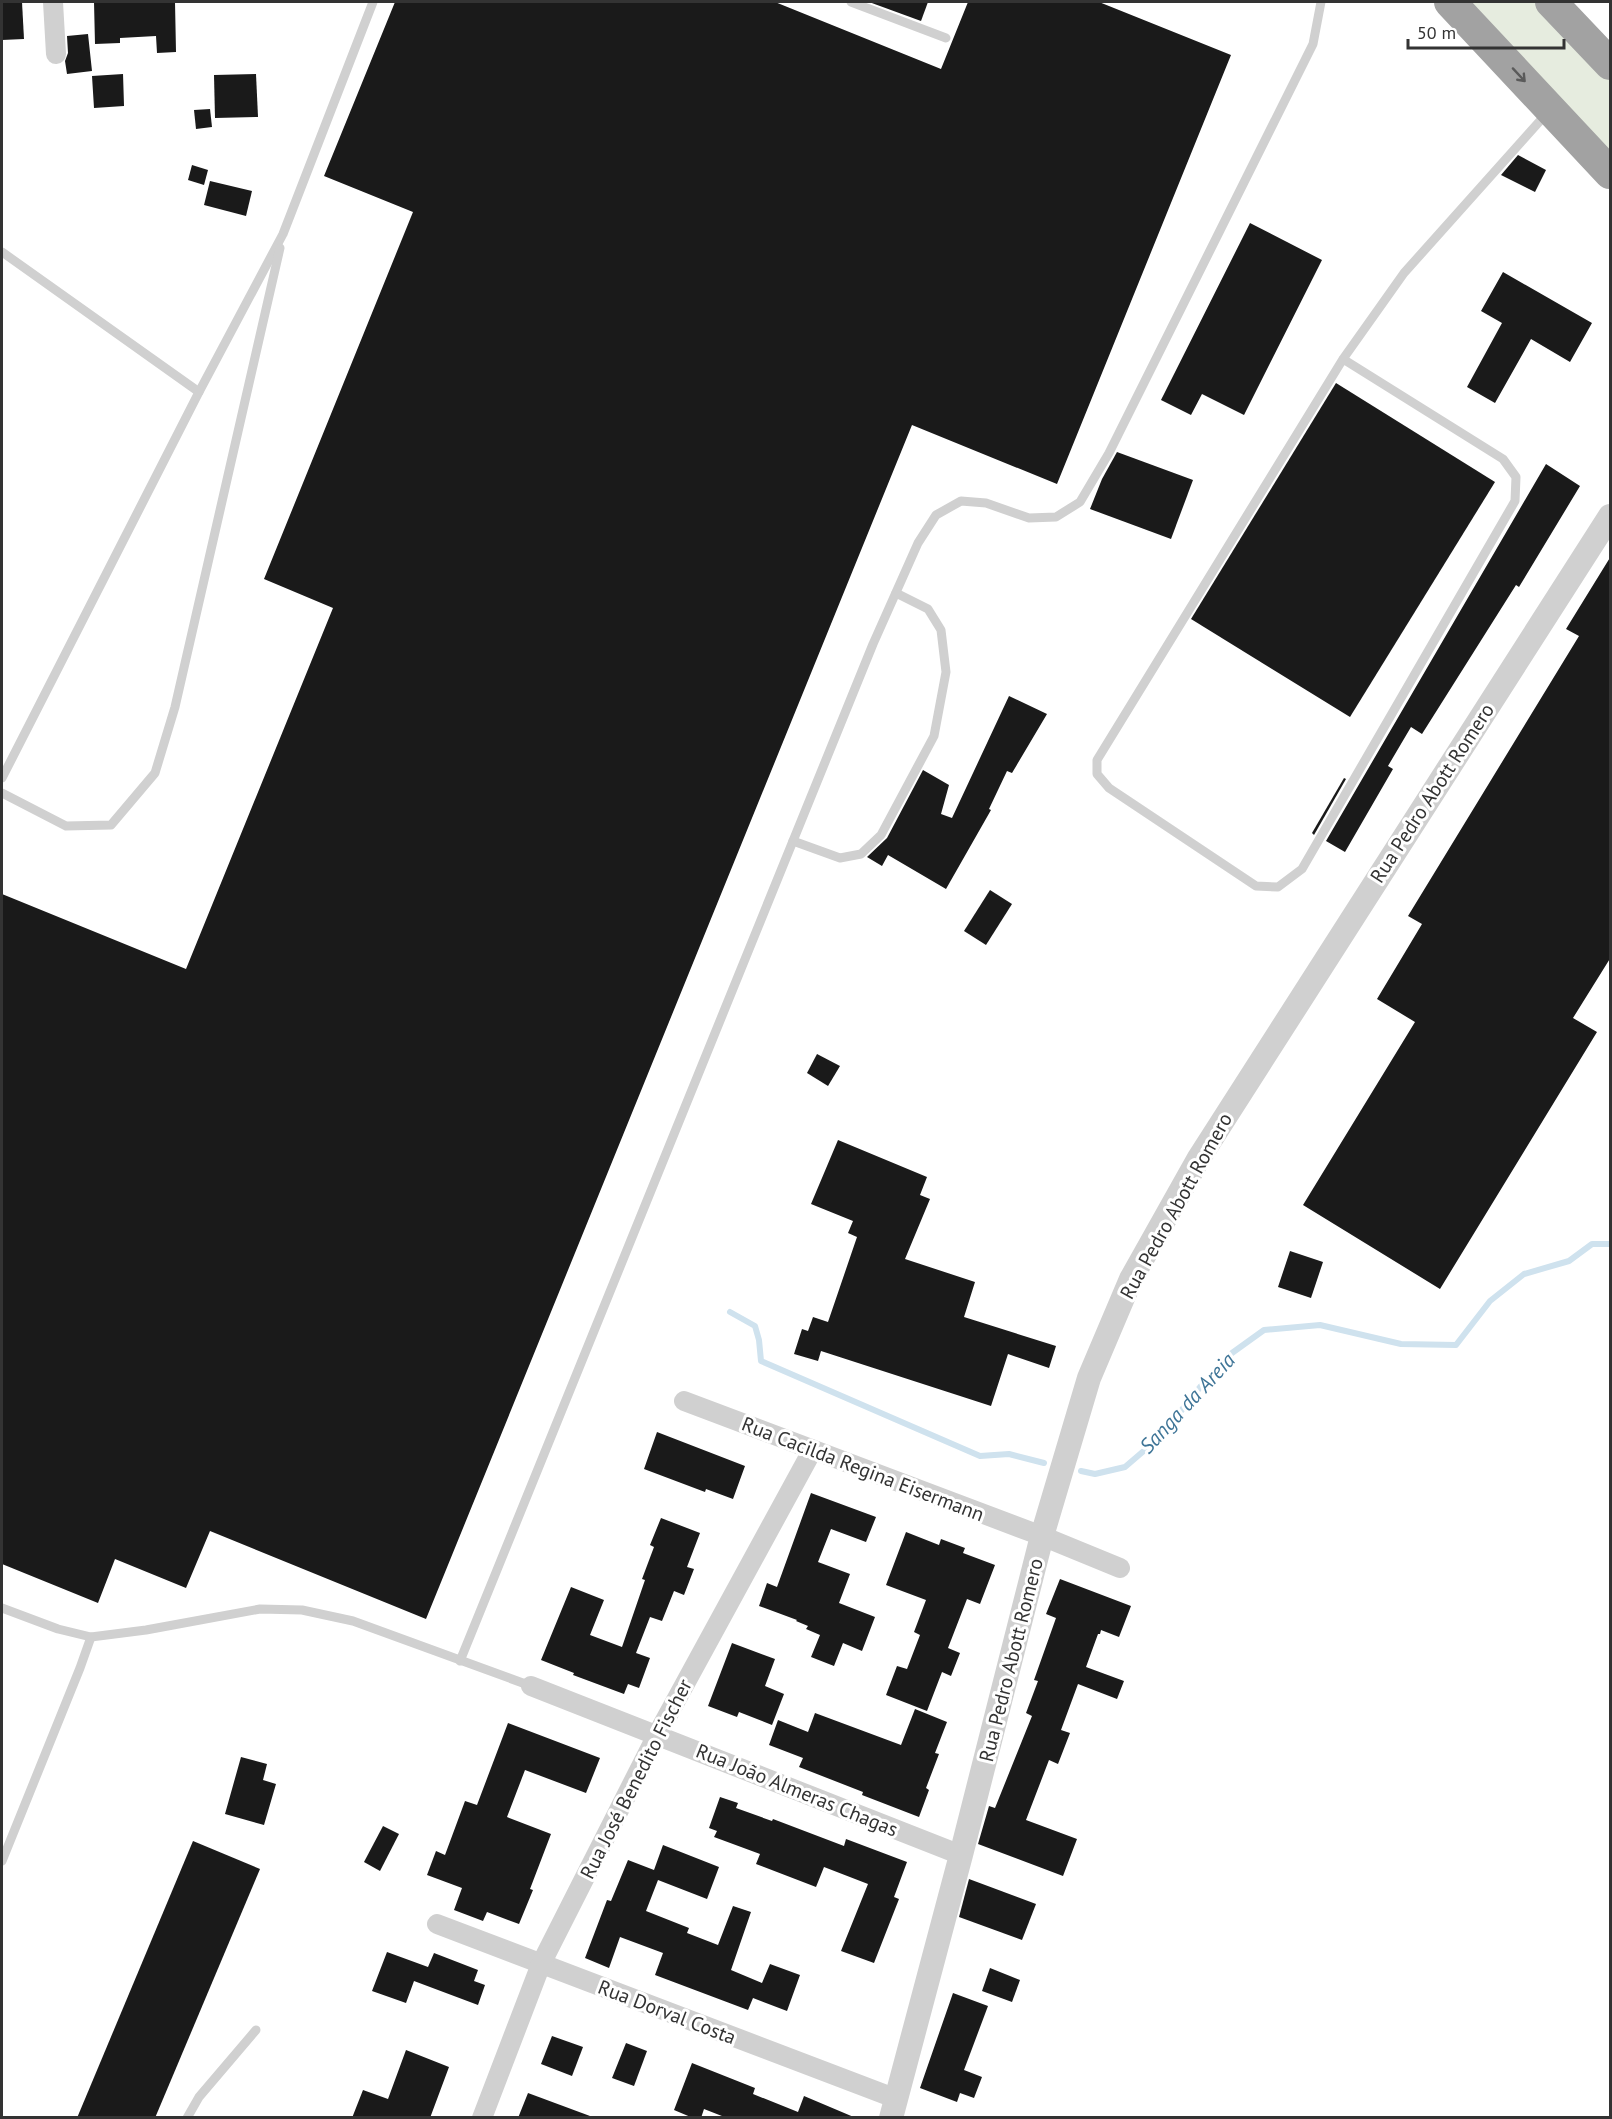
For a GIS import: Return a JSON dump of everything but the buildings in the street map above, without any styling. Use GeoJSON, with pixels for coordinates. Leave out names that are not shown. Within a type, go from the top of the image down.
{"type":"FeatureCollection","features":[{"type":"Feature","properties":{"kind":"highway"},"geometry":{"type":"LineString","coordinates":[[1450,2],[1611,173]]}},
{"type":"Feature","properties":{"kind":"highway"},"geometry":{"type":"LineString","coordinates":[[1551,2],[1611,64]]}},
{"type":"Feature","properties":{"kind":"highway"},"geometry":{"type":"LineString","coordinates":[[1578,2],[1611,36]]}},
{"type":"Feature","properties":{"kind":"street"},"geometry":{"type":"LineString","coordinates":[[53,2],[56,54]]}},
{"type":"Feature","properties":{"kind":"street","name":"Rua Pedro Abott Romero"},"geometry":{"type":"LineString","coordinates":[[894,2108],[962,1856],[1042,1536],[1089,1378],[1131,1279],[1205,1148],[1611,516]]}},
{"type":"Feature","properties":{"kind":"street","name":"Rua Cacilda Regina Eisermann"},"geometry":{"type":"LineString","coordinates":[[684,1401],[1042,1536],[1120,1568]]}},
{"type":"Feature","properties":{"kind":"street","name":"Rua José Benedito Fischer"},"geometry":{"type":"LineString","coordinates":[[482,2118],[542,1964],[657,1735],[812,1451]]}},
{"type":"Feature","properties":{"kind":"street","name":"Rua João Almeras Chagas"},"geometry":{"type":"LineString","coordinates":[[531,1686],[962,1856]]}},
{"type":"Feature","properties":{"kind":"street","name":"Rua Dorval Costa"},"geometry":{"type":"LineString","coordinates":[[437,1924],[542,1964],[894,2108]]}},
{"type":"Feature","properties":{"kind":"lane"},"geometry":{"type":"LineString","coordinates":[[2,778],[199,392],[283,234],[373,2]]}},
{"type":"Feature","properties":{"kind":"lane"},"geometry":{"type":"LineString","coordinates":[[851,2],[946,38]]}},
{"type":"Feature","properties":{"kind":"lane"},"geometry":{"type":"LineString","coordinates":[[460,1661],[793,842],[918,543],[936,515],[961,501],[986,503],[1029,518],[1056,516],[1080,502],[1109,453],[1308,55],[1313,44],[1321,2]]}},
{"type":"Feature","properties":{"kind":"lane"},"geometry":{"type":"LineString","coordinates":[[1343,359],[1503,459],[1516,477],[1515,501],[1302,869],[1278,887],[1256,886],[1109,788],[1097,774],[1097,760],[1343,359],[1404,273],[1551,109]]}},
{"type":"Feature","properties":{"kind":"lane"},"geometry":{"type":"LineString","coordinates":[[2,793],[66,826],[111,825],[154,773],[175,707],[283,234]]}},
{"type":"Feature","properties":{"kind":"lane"},"geometry":{"type":"LineString","coordinates":[[2,252],[199,392]]}},
{"type":"Feature","properties":{"kind":"lane"},"geometry":{"type":"LineString","coordinates":[[793,842],[840,858],[861,854],[881,835],[934,736],[946,672],[941,630],[928,609],[896,593]]}},
{"type":"Feature","properties":{"kind":"lane"},"geometry":{"type":"LineString","coordinates":[[2,1608],[58,1629],[91,1636],[146,1630],[260,1609],[302,1610],[353,1621],[531,1686]]}},
{"type":"Feature","properties":{"kind":"lane"},"geometry":{"type":"LineString","coordinates":[[2,1861],[91,1636]]}},
{"type":"Feature","properties":{"kind":"lane"},"geometry":{"type":"LineString","coordinates":[[187,2118],[199,2097],[256,2030]]}},
{"type":"Feature","properties":{"kind":"shaded area"},"geometry":{"type":"Polygon","coordinates":[[[1468,2],[1536,2],[1610,80],[1610,153],[1468,2]]]}},
{"type":"Feature","properties":{"kind":"waterway","name":"Sanga da Areia"},"geometry":{"type":"LineString","coordinates":[[1081,1471],[1095,1474],[1125,1467],[1160,1437],[1201,1386],[1232,1353],[1264,1330],[1320,1325],[1401,1344],[1456,1345],[1490,1301],[1524,1274],[1569,1261],[1592,1244],[1610,1244]]}},
{"type":"Feature","properties":{"kind":"waterway","name":"Sanga da Areia"},"geometry":{"type":"LineString","coordinates":[[730,1312],[755,1326],[761,1361],[980,1456],[1009,1454],[1044,1463]]}}]}
